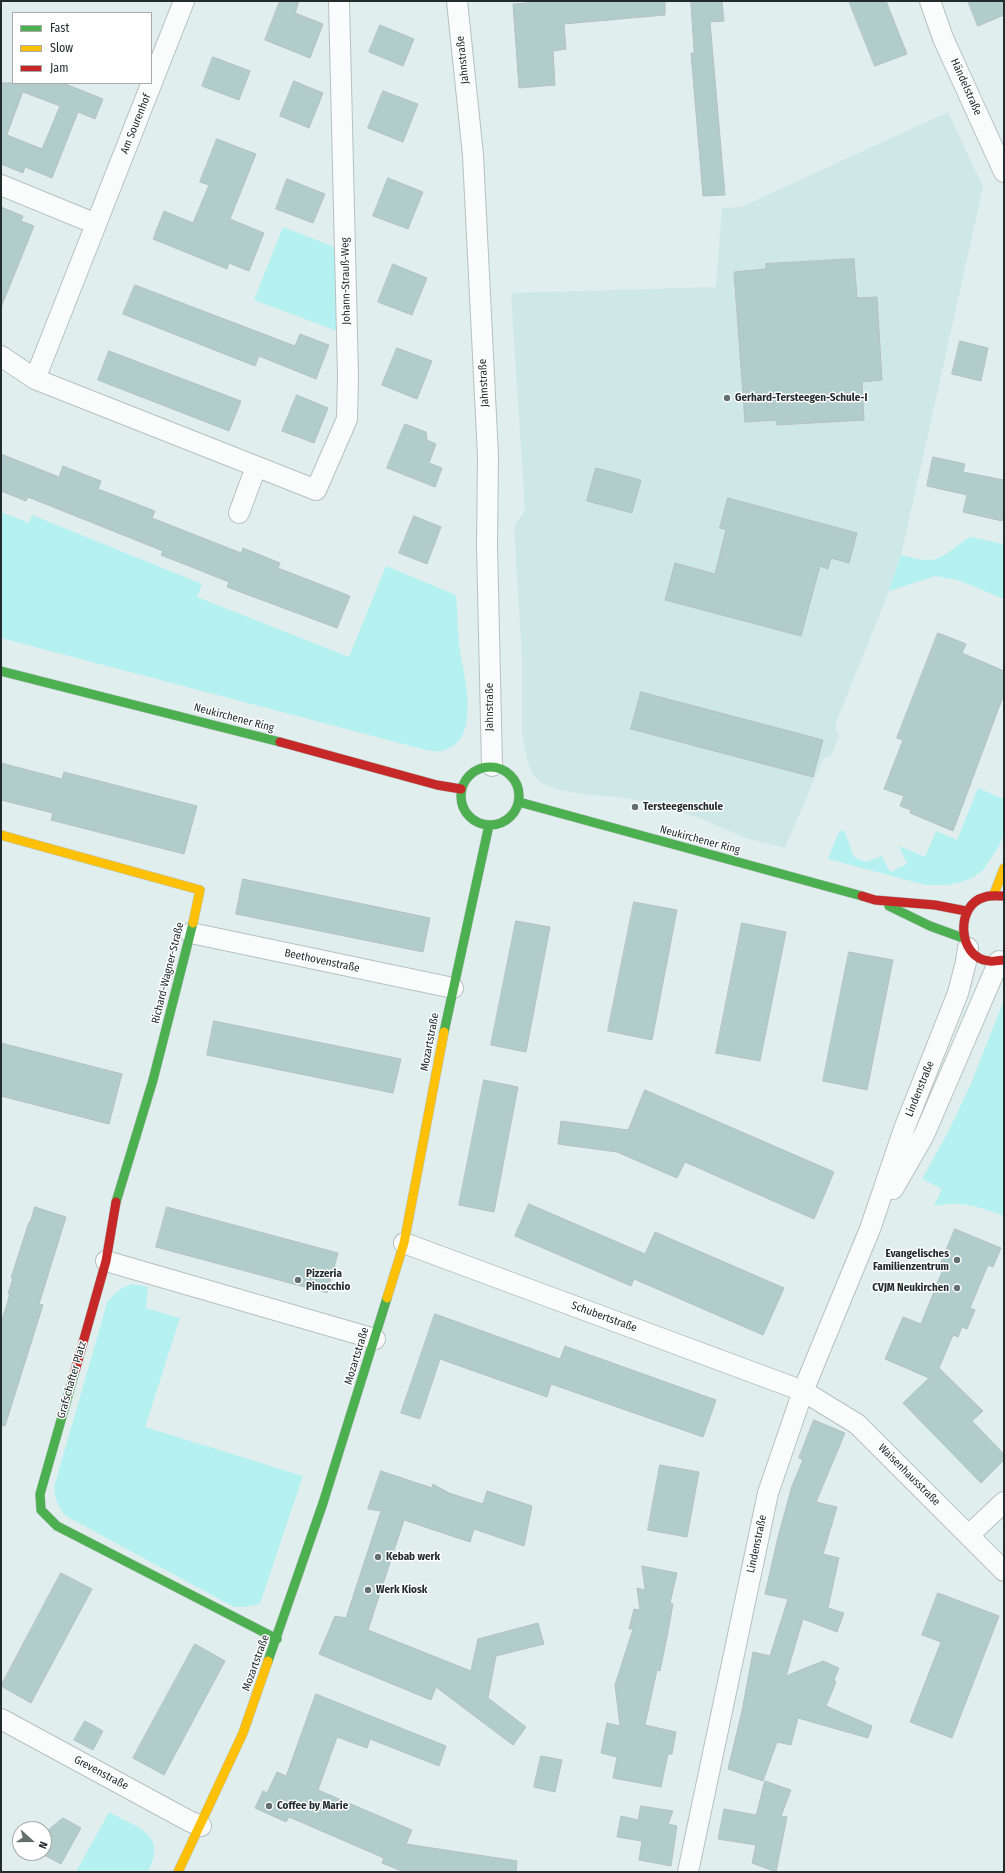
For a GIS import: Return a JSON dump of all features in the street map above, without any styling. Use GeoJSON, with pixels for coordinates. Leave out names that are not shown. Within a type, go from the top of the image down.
{"type":"FeatureCollection","features":[{"type":"Feature","properties":{"kind":"street","name":"Am Sourenhof"},"geometry":{"type":"LineString","coordinates":[[152,82],[184,1]]}},
{"type":"Feature","properties":{"kind":"street","name":"Johann-Strauß-Weg"},"geometry":{"type":"LineString","coordinates":[[1,356],[35,379],[316,490],[346,419],[348,376],[339,1]]}},
{"type":"Feature","properties":{"kind":"street","name":"Jahnstraße"},"geometry":{"type":"LineString","coordinates":[[457,1],[473,155],[487,440],[490,743],[492,766]]}},
{"type":"Feature","properties":{"kind":"street","name":"Händelstraße"},"geometry":{"type":"LineString","coordinates":[[930,1],[943,38],[1004,172]]}},
{"type":"Feature","properties":{"kind":"street","name":"Am Sourenhof"},"geometry":{"type":"LineString","coordinates":[[35,379],[151,84]]}},
{"type":"Feature","properties":{"kind":"street"},"geometry":{"type":"LineString","coordinates":[[1,185],[96,224]]}},
{"type":"Feature","properties":{"kind":"street"},"geometry":{"type":"LineString","coordinates":[[239,513],[256,467]]}},
{"type":"Feature","properties":{"kind":"street","name":"Neukirchener Ring"},"geometry":{"type":"LineString","coordinates":[[1,671],[249,734],[438,785],[461,788]]}},
{"type":"Feature","properties":{"kind":"street"},"geometry":{"type":"LineString","coordinates":[[492,766],[502,769],[510,774],[516,782],[519,792],[515,812],[500,824],[489,825],[479,823],[470,818],[460,799],[461,788],[472,772],[481,767],[492,766]]}},
{"type":"Feature","properties":{"kind":"street","name":"Neukirchener Ring"},"geometry":{"type":"LineString","coordinates":[[518,802],[875,900],[965,943],[976,956],[987,961],[1001,961]]}},
{"type":"Feature","properties":{"kind":"street","name":"Mozartstraße"},"geometry":{"type":"LineString","coordinates":[[178,1872],[201,1826],[243,1733],[277,1639],[323,1503],[404,1243],[453,988],[489,825]]}},
{"type":"Feature","properties":{"kind":"street","name":"Richard-Wagner-Straße"},"geometry":{"type":"LineString","coordinates":[[1,835],[200,890],[192,933],[153,1080],[113,1213],[106,1261]]}},
{"type":"Feature","properties":{"kind":"street"},"geometry":{"type":"LineString","coordinates":[[994,894],[1004,868]]}},
{"type":"Feature","properties":{"kind":"street"},"geometry":{"type":"LineString","coordinates":[[965,943],[962,924],[966,911],[978,900],[994,894],[1004,896]]}},
{"type":"Feature","properties":{"kind":"street","name":"Neukirchener Ring"},"geometry":{"type":"LineString","coordinates":[[875,900],[935,905],[966,911]]}},
{"type":"Feature","properties":{"kind":"street","name":"Beethovenstraße"},"geometry":{"type":"LineString","coordinates":[[192,933],[453,988]]}},
{"type":"Feature","properties":{"kind":"street","name":"Lindenstraße"},"geometry":{"type":"LineString","coordinates":[[688,1872],[768,1493],[803,1391],[870,1229],[904,1129],[958,993],[966,962],[965,943]]}},
{"type":"Feature","properties":{"kind":"street","name":"Lindenstraße"},"geometry":{"type":"LineString","coordinates":[[870,1229],[924,1135],[1001,961]]}},
{"type":"Feature","properties":{"kind":"street","name":"Schubertstraße"},"geometry":{"type":"LineString","coordinates":[[404,1243],[803,1391]]}},
{"type":"Feature","properties":{"kind":"street"},"geometry":{"type":"LineString","coordinates":[[106,1261],[375,1339]]}},
{"type":"Feature","properties":{"kind":"street","name":"Grafschafter Platz"},"geometry":{"type":"LineString","coordinates":[[106,1261],[40,1494],[41,1510],[57,1526],[277,1639]]}},
{"type":"Feature","properties":{"kind":"street","name":"Waisenhausstraße"},"geometry":{"type":"LineString","coordinates":[[803,1391],[857,1424],[1004,1571]]}},
{"type":"Feature","properties":{"kind":"street"},"geometry":{"type":"LineString","coordinates":[[969,1535],[1004,1502]]}},
{"type":"Feature","properties":{"kind":"street","name":"Grevenstraße"},"geometry":{"type":"LineString","coordinates":[[1,1719],[188,1821],[201,1826]]}},
{"type":"Feature","properties":{"kind":"shaded area","name":"Gerhard-Tersteegen-Schule-I"},"geometry":{"type":"Polygon","coordinates":[[[948,112],[983,187],[901,555],[889,591],[835,725],[839,736],[831,756],[823,759],[785,848],[746,838],[697,817],[628,798],[581,794],[556,789],[542,783],[534,776],[528,764],[522,735],[522,658],[514,526],[525,511],[511,293],[716,287],[722,208],[741,207],[948,112]]]}},
{"type":"Feature","properties":{"kind":"shaded area"},"geometry":{"type":"Polygon","coordinates":[[[283,227],[337,248],[340,332],[254,300],[283,227]]]}},
{"type":"Feature","properties":{"kind":"shaded area"},"geometry":{"type":"Polygon","coordinates":[[[1,512],[29,523],[32,515],[202,584],[197,597],[349,657],[386,566],[456,595],[459,643],[467,692],[468,708],[467,723],[462,736],[454,746],[441,751],[426,750],[1,638],[1,512]]]}},
{"type":"Feature","properties":{"kind":"shaded area"},"geometry":{"type":"Polygon","coordinates":[[[971,537],[1004,544],[1004,599],[958,580],[935,576],[889,591],[901,555],[923,560],[936,559],[945,555],[971,537]]]}},
{"type":"Feature","properties":{"kind":"shaded area"},"geometry":{"type":"Polygon","coordinates":[[[978,788],[1004,799],[1004,833],[999,846],[983,870],[972,878],[948,885],[926,885],[828,859],[839,832],[844,830],[854,857],[866,862],[882,856],[890,872],[907,864],[899,846],[925,857],[936,831],[957,840],[978,788]]]}},
{"type":"Feature","properties":{"kind":"shaded area"},"geometry":{"type":"Polygon","coordinates":[[[1004,1000],[1004,1216],[970,1205],[944,1204],[934,1206],[942,1189],[922,1179],[947,1134],[970,1086],[1004,1000]]]}},
{"type":"Feature","properties":{"kind":"shaded area"},"geometry":{"type":"Polygon","coordinates":[[[132,1284],[148,1287],[146,1308],[180,1318],[145,1427],[303,1476],[260,1604],[245,1607],[234,1607],[66,1516],[57,1503],[54,1487],[107,1303],[118,1291],[132,1284]]]}},
{"type":"Feature","properties":{"kind":"shaded area"},"geometry":{"type":"Polygon","coordinates":[[[109,1812],[139,1828],[147,1834],[152,1841],[154,1849],[153,1859],[148,1872],[76,1872],[109,1812]]]}},
{"type":"Feature","properties":{"kind":"building"},"geometry":{"type":"Polygon","coordinates":[[[280,1],[299,1],[295,13],[323,24],[310,58],[265,40],[280,1]]]}},
{"type":"Feature","properties":{"kind":"building"},"geometry":{"type":"Polygon","coordinates":[[[527,1],[665,1],[665,15],[564,24],[566,49],[553,51],[555,85],[519,88],[513,4],[527,3],[527,1]]]}},
{"type":"Feature","properties":{"kind":"building"},"geometry":{"type":"Polygon","coordinates":[[[691,1],[722,1],[724,21],[710,22],[725,195],[703,196],[691,53],[694,53],[691,1]]]}},
{"type":"Feature","properties":{"kind":"building"},"geometry":{"type":"Polygon","coordinates":[[[849,1],[886,1],[907,54],[875,66],[849,1]]]}},
{"type":"Feature","properties":{"kind":"building"},"geometry":{"type":"Polygon","coordinates":[[[968,1],[1004,1],[1004,15],[978,26],[968,1]]]}},
{"type":"Feature","properties":{"kind":"building"},"geometry":{"type":"Polygon","coordinates":[[[380,25],[414,39],[403,66],[369,52],[380,25]]]}},
{"type":"Feature","properties":{"kind":"building"},"geometry":{"type":"Polygon","coordinates":[[[213,57],[250,71],[239,100],[202,86],[213,57]]]}},
{"type":"Feature","properties":{"kind":"building"},"geometry":{"type":"Polygon","coordinates":[[[294,81],[323,93],[309,128],[280,116],[294,81]]]}},
{"type":"Feature","properties":{"kind":"building"},"geometry":{"type":"Polygon","coordinates":[[[1,83],[66,84],[103,99],[95,119],[78,112],[52,178],[25,167],[23,173],[1,164],[1,83]],[[23,92],[7,135],[42,149],[60,106],[23,92]]]}},
{"type":"Feature","properties":{"kind":"building"},"geometry":{"type":"Polygon","coordinates":[[[383,91],[418,104],[403,142],[368,128],[383,91]]]}},
{"type":"Feature","properties":{"kind":"building"},"geometry":{"type":"Polygon","coordinates":[[[217,139],[256,154],[230,219],[264,233],[249,271],[229,263],[227,269],[153,239],[164,211],[193,223],[209,185],[200,182],[217,139]]]}},
{"type":"Feature","properties":{"kind":"building"},"geometry":{"type":"Polygon","coordinates":[[[388,178],[423,192],[408,229],[373,216],[388,178]]]}},
{"type":"Feature","properties":{"kind":"building"},"geometry":{"type":"Polygon","coordinates":[[[287,179],[325,194],[313,223],[276,209],[287,179]]]}},
{"type":"Feature","properties":{"kind":"building"},"geometry":{"type":"Polygon","coordinates":[[[1,207],[23,216],[21,221],[34,226],[2,305],[1,207]]]}},
{"type":"Feature","properties":{"kind":"building"},"geometry":{"type":"Polygon","coordinates":[[[854,259],[857,298],[877,297],[882,380],[862,382],[864,420],[777,425],[776,420],[745,422],[734,272],[766,269],[766,264],[854,259]]]}},
{"type":"Feature","properties":{"kind":"building"},"geometry":{"type":"Polygon","coordinates":[[[393,264],[427,278],[412,315],[378,302],[393,264]]]}},
{"type":"Feature","properties":{"kind":"building"},"geometry":{"type":"Polygon","coordinates":[[[135,285],[295,346],[300,334],[329,345],[316,379],[259,356],[255,366],[123,314],[135,285]]]}},
{"type":"Feature","properties":{"kind":"building"},"geometry":{"type":"Polygon","coordinates":[[[960,341],[988,348],[981,381],[952,374],[960,341]]]}},
{"type":"Feature","properties":{"kind":"building"},"geometry":{"type":"Polygon","coordinates":[[[397,348],[432,361],[417,399],[382,385],[397,348]]]}},
{"type":"Feature","properties":{"kind":"building"},"geometry":{"type":"Polygon","coordinates":[[[109,351],[241,401],[229,431],[98,380],[109,351]]]}},
{"type":"Feature","properties":{"kind":"building"},"geometry":{"type":"Polygon","coordinates":[[[297,395],[328,408],[314,443],[282,431],[297,395]]]}},
{"type":"Feature","properties":{"kind":"building"},"geometry":{"type":"Polygon","coordinates":[[[405,424],[426,432],[427,440],[436,444],[429,463],[442,468],[435,487],[387,468],[405,424]]]}},
{"type":"Feature","properties":{"kind":"building"},"geometry":{"type":"Polygon","coordinates":[[[1,454],[59,477],[63,466],[101,481],[98,489],[155,511],[152,518],[241,553],[243,548],[280,563],[278,568],[350,596],[337,628],[227,587],[229,582],[161,555],[163,551],[28,497],[26,501],[1,491],[1,454]]]}},
{"type":"Feature","properties":{"kind":"building"},"geometry":{"type":"Polygon","coordinates":[[[933,457],[965,464],[963,472],[1004,480],[1004,510],[1002,521],[963,512],[967,495],[927,486],[933,457]]]}},
{"type":"Feature","properties":{"kind":"building"},"geometry":{"type":"Polygon","coordinates":[[[596,468],[641,480],[632,513],[587,501],[596,468]]]}},
{"type":"Feature","properties":{"kind":"building"},"geometry":{"type":"Polygon","coordinates":[[[728,498],[857,533],[849,563],[831,558],[828,569],[820,566],[801,636],[665,600],[675,563],[715,574],[726,530],[720,528],[728,498]]]}},
{"type":"Feature","properties":{"kind":"building"},"geometry":{"type":"Polygon","coordinates":[[[414,516],[441,527],[427,564],[399,553],[414,516]]]}},
{"type":"Feature","properties":{"kind":"building"},"geometry":{"type":"Polygon","coordinates":[[[938,633],[966,644],[962,653],[1004,671],[1004,694],[953,831],[910,813],[911,810],[900,806],[904,796],[884,789],[903,740],[897,738],[938,633]]]}},
{"type":"Feature","properties":{"kind":"building"},"geometry":{"type":"Polygon","coordinates":[[[641,692],[823,740],[813,777],[631,729],[641,692]]]}},
{"type":"Feature","properties":{"kind":"building"},"geometry":{"type":"Polygon","coordinates":[[[1,763],[62,779],[64,772],[197,806],[184,854],[51,820],[53,813],[1,800],[1,763]]]}},
{"type":"Feature","properties":{"kind":"building"},"geometry":{"type":"Polygon","coordinates":[[[243,879],[430,918],[423,952],[236,914],[243,879]]]}},
{"type":"Feature","properties":{"kind":"building"},"geometry":{"type":"Polygon","coordinates":[[[634,902],[677,910],[652,1040],[608,1031],[634,902]]]}},
{"type":"Feature","properties":{"kind":"building"},"geometry":{"type":"Polygon","coordinates":[[[516,921],[550,927],[526,1052],[491,1045],[516,921]]]}},
{"type":"Feature","properties":{"kind":"building"},"geometry":{"type":"Polygon","coordinates":[[[742,923],[786,932],[760,1061],[716,1053],[742,923]]]}},
{"type":"Feature","properties":{"kind":"building"},"geometry":{"type":"Polygon","coordinates":[[[849,952],[893,960],[867,1090],[823,1081],[849,952]]]}},
{"type":"Feature","properties":{"kind":"building"},"geometry":{"type":"Polygon","coordinates":[[[214,1021],[401,1059],[393,1093],[207,1055],[214,1021]]]}},
{"type":"Feature","properties":{"kind":"building"},"geometry":{"type":"Polygon","coordinates":[[[1,1043],[122,1074],[109,1124],[1,1096],[1,1043]]]}},
{"type":"Feature","properties":{"kind":"building"},"geometry":{"type":"Polygon","coordinates":[[[484,1080],[518,1087],[494,1212],[459,1205],[484,1080]]]}},
{"type":"Feature","properties":{"kind":"building"},"geometry":{"type":"Polygon","coordinates":[[[645,1090],[834,1172],[814,1219],[685,1162],[677,1178],[617,1152],[558,1144],[561,1121],[628,1130],[645,1090]]]}},
{"type":"Feature","properties":{"kind":"building"},"geometry":{"type":"Polygon","coordinates":[[[529,1204],[645,1254],[655,1232],[784,1288],[763,1335],[634,1279],[631,1286],[515,1236],[529,1204]]]}},
{"type":"Feature","properties":{"kind":"building"},"geometry":{"type":"Polygon","coordinates":[[[35,1207],[66,1217],[39,1304],[43,1305],[5,1426],[1,1425],[1,1323],[10,1294],[8,1294],[13,1278],[11,1278],[35,1207]]]}},
{"type":"Feature","properties":{"kind":"building"},"geometry":{"type":"Polygon","coordinates":[[[167,1207],[338,1253],[327,1293],[156,1247],[167,1207]]]}},
{"type":"Feature","properties":{"kind":"building"},"geometry":{"type":"Polygon","coordinates":[[[955,1229],[1001,1248],[993,1267],[988,1265],[970,1308],[975,1310],[967,1329],[962,1327],[958,1337],[953,1335],[939,1368],[983,1411],[972,1421],[1004,1454],[1004,1460],[981,1483],[903,1403],[929,1378],[885,1359],[903,1317],[921,1324],[944,1267],[940,1265],[955,1229]]]}},
{"type":"Feature","properties":{"kind":"building"},"geometry":{"type":"Polygon","coordinates":[[[435,1314],[560,1359],[565,1346],[716,1400],[703,1437],[551,1384],[547,1397],[440,1359],[420,1419],[401,1413],[435,1314]]]}},
{"type":"Feature","properties":{"kind":"building"},"geometry":{"type":"Polygon","coordinates":[[[814,1420],[845,1433],[816,1502],[837,1507],[823,1554],[839,1558],[828,1608],[844,1613],[837,1632],[803,1619],[786,1676],[823,1661],[839,1668],[834,1680],[836,1682],[826,1706],[872,1726],[868,1738],[798,1718],[791,1745],[777,1742],[763,1781],[728,1769],[742,1711],[753,1652],[770,1656],[788,1599],[765,1594],[778,1537],[792,1486],[803,1460],[799,1458],[814,1420]]]}},
{"type":"Feature","properties":{"kind":"building"},"geometry":{"type":"Polygon","coordinates":[[[660,1465],[699,1472],[687,1537],[648,1530],[660,1465]]]}},
{"type":"Feature","properties":{"kind":"building"},"geometry":{"type":"Polygon","coordinates":[[[381,1471],[432,1488],[433,1484],[449,1493],[483,1504],[487,1491],[532,1506],[524,1546],[474,1529],[470,1542],[404,1520],[368,1630],[471,1671],[478,1639],[538,1623],[544,1644],[496,1656],[488,1698],[526,1727],[513,1745],[436,1687],[431,1700],[319,1654],[335,1616],[346,1618],[381,1511],[368,1509],[381,1471]]]}},
{"type":"Feature","properties":{"kind":"building"},"geometry":{"type":"Polygon","coordinates":[[[642,1566],[677,1573],[670,1603],[673,1604],[660,1671],[657,1670],[645,1725],[676,1732],[672,1754],[668,1754],[661,1787],[613,1778],[617,1757],[601,1753],[607,1723],[620,1726],[615,1685],[633,1629],[629,1629],[634,1609],[640,1610],[637,1588],[645,1590],[642,1566]]]}},
{"type":"Feature","properties":{"kind":"building"},"geometry":{"type":"Polygon","coordinates":[[[61,1573],[92,1589],[31,1703],[1,1686],[61,1573]]]}},
{"type":"Feature","properties":{"kind":"building"},"geometry":{"type":"Polygon","coordinates":[[[938,1593],[999,1616],[952,1738],[910,1722],[941,1642],[922,1635],[938,1593]]]}},
{"type":"Feature","properties":{"kind":"building"},"geometry":{"type":"Polygon","coordinates":[[[195,1644],[225,1661],[164,1775],[133,1758],[195,1644]]]}},
{"type":"Feature","properties":{"kind":"building"},"geometry":{"type":"Polygon","coordinates":[[[316,1694],[446,1746],[439,1766],[370,1739],[367,1748],[337,1737],[318,1790],[412,1830],[406,1844],[517,1861],[516,1872],[404,1872],[382,1863],[384,1858],[289,1817],[286,1822],[255,1808],[263,1791],[267,1793],[277,1772],[286,1776],[316,1694]]]}},
{"type":"Feature","properties":{"kind":"building"},"geometry":{"type":"Polygon","coordinates":[[[85,1721],[103,1731],[93,1750],[74,1740],[85,1721]]]}},
{"type":"Feature","properties":{"kind":"building"},"geometry":{"type":"Polygon","coordinates":[[[541,1756],[562,1760],[555,1792],[534,1787],[541,1756]]]}},
{"type":"Feature","properties":{"kind":"building"},"geometry":{"type":"Polygon","coordinates":[[[765,1781],[791,1790],[781,1816],[787,1817],[776,1872],[752,1863],[756,1845],[718,1839],[724,1809],[756,1815],[765,1781]]]}},
{"type":"Feature","properties":{"kind":"building"},"geometry":{"type":"Polygon","coordinates":[[[641,1806],[673,1811],[668,1824],[677,1826],[671,1866],[639,1860],[642,1841],[617,1837],[621,1816],[638,1820],[641,1806]]]}},
{"type":"Feature","properties":{"kind":"building"},"geometry":{"type":"Polygon","coordinates":[[[63,1818],[81,1828],[61,1864],[52,1859],[52,1827],[63,1818]]]}},
{"type":"Feature","properties":{"kind":"traffic: fast"},"geometry":{"type":"LineString","coordinates":[[1,671],[280,742]]}},
{"type":"Feature","properties":{"kind":"traffic: fast"},"geometry":{"type":"LineString","coordinates":[[484,767],[496,767],[511,775],[519,790],[519,796],[519,802],[511,817],[496,825],[484,825],[469,817],[461,802],[461,790],[469,775],[484,767]]}},
{"type":"Feature","properties":{"kind":"traffic: fast"},"geometry":{"type":"LineString","coordinates":[[519,802],[862,896]]}},
{"type":"Feature","properties":{"kind":"traffic: fast"},"geometry":{"type":"LineString","coordinates":[[444,1032],[489,825]]}},
{"type":"Feature","properties":{"kind":"traffic: fast"},"geometry":{"type":"LineString","coordinates":[[889,906],[930,926],[963,938]]}},
{"type":"Feature","properties":{"kind":"traffic: fast"},"geometry":{"type":"LineString","coordinates":[[116,1202],[153,1080],[193,923]]}},
{"type":"Feature","properties":{"kind":"traffic: fast"},"geometry":{"type":"LineString","coordinates":[[268,1661],[323,1503],[387,1298]]}},
{"type":"Feature","properties":{"kind":"traffic: fast"},"geometry":{"type":"LineString","coordinates":[[75,1371],[40,1494],[41,1510],[57,1526],[277,1639]]}},
{"type":"Feature","properties":{"kind":"traffic: slow"},"geometry":{"type":"LineString","coordinates":[[1,835],[200,890],[193,923]]}},
{"type":"Feature","properties":{"kind":"traffic: slow"},"geometry":{"type":"LineString","coordinates":[[994,894],[1004,868]]}},
{"type":"Feature","properties":{"kind":"traffic: slow"},"geometry":{"type":"LineString","coordinates":[[387,1298],[404,1243],[444,1032]]}},
{"type":"Feature","properties":{"kind":"traffic: slow"},"geometry":{"type":"LineString","coordinates":[[178,1872],[243,1733],[268,1661]]}},
{"type":"Feature","properties":{"kind":"traffic: jam"},"geometry":{"type":"LineString","coordinates":[[280,742],[437,785],[461,789]]}},
{"type":"Feature","properties":{"kind":"traffic: jam"},"geometry":{"type":"LineString","coordinates":[[862,896],[875,900],[935,905],[966,911]]}},
{"type":"Feature","properties":{"kind":"traffic: jam"},"geometry":{"type":"LineString","coordinates":[[1004,896],[987,896],[975,902],[968,910],[964,930],[966,941],[971,951],[978,958],[991,961],[1004,960]]}},
{"type":"Feature","properties":{"kind":"traffic: jam"},"geometry":{"type":"LineString","coordinates":[[75,1371],[106,1261],[116,1202]]}},
{"type":"Feature","properties":{"kind":"place","name":"Gerhard-Tersteegen-Schule-I"},"geometry":{"type":"Point","coordinates":[727,398]}},
{"type":"Feature","properties":{"kind":"place","name":"Tersteegenschule"},"geometry":{"type":"Point","coordinates":[635,807]}},
{"type":"Feature","properties":{"kind":"place","name":"Evangelisches Familienzentrum"},"geometry":{"type":"Point","coordinates":[957,1260]}},
{"type":"Feature","properties":{"kind":"place","name":"Pizzeria Pinocchio"},"geometry":{"type":"Point","coordinates":[298,1280]}},
{"type":"Feature","properties":{"kind":"place","name":"CVJM Neukirchen"},"geometry":{"type":"Point","coordinates":[957,1288]}},
{"type":"Feature","properties":{"kind":"place","name":"Kebab werk"},"geometry":{"type":"Point","coordinates":[378,1557]}},
{"type":"Feature","properties":{"kind":"place","name":"Werk Kiosk"},"geometry":{"type":"Point","coordinates":[368,1590]}},
{"type":"Feature","properties":{"kind":"place","name":"Coffee by Marie"},"geometry":{"type":"Point","coordinates":[269,1806]}}]}
